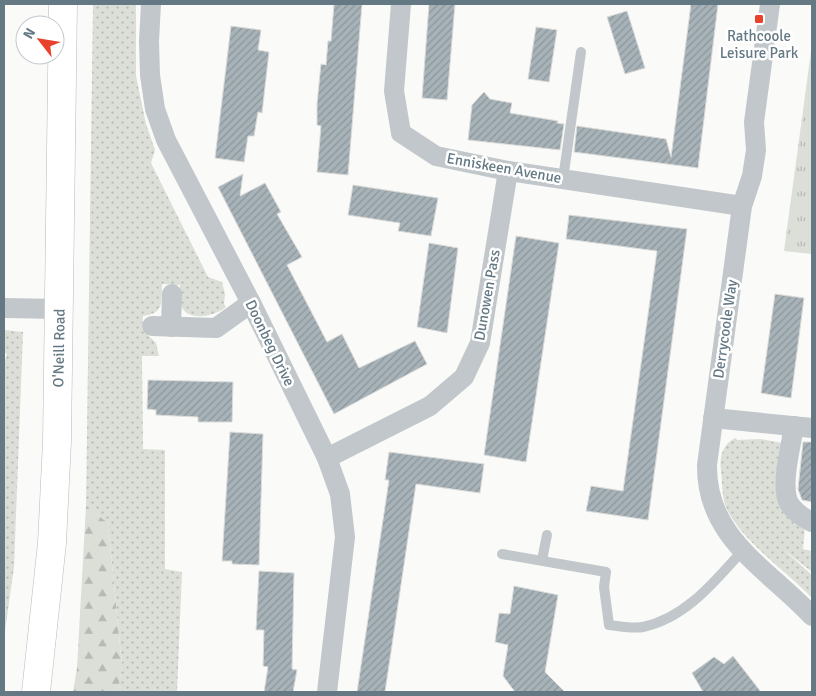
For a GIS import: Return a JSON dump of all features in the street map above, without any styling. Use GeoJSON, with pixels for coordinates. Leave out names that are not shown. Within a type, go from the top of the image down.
{"type":"FeatureCollection","features":[{"type":"Feature","properties":{"kind":"main road","name":"O'Neill Road"},"geometry":{"type":"LineString","coordinates":[[36,692],[52,543],[60,309],[63,4]]}},
{"type":"Feature","properties":{"kind":"street","name":"Doonbeg Drive"},"geometry":{"type":"LineString","coordinates":[[152,4],[149,41],[150,75],[155,110],[166,140],[251,303],[327,458],[340,494],[345,537],[327,692]]}},
{"type":"Feature","properties":{"kind":"street","name":"Enniskeen Avenue"},"geometry":{"type":"LineString","coordinates":[[401,4],[394,91],[402,133],[436,156],[508,171],[742,206]]}},
{"type":"Feature","properties":{"kind":"street","name":"Derrycoole Way"},"geometry":{"type":"LineString","coordinates":[[770,4],[754,122],[756,150],[752,176],[742,206],[707,465],[707,487],[713,508],[721,523],[743,550],[812,616]]}},
{"type":"Feature","properties":{"kind":"street","name":"Dunowen Pass"},"geometry":{"type":"LineString","coordinates":[[327,458],[430,406],[464,376],[480,343],[508,171]]}},
{"type":"Feature","properties":{"kind":"street"},"geometry":{"type":"LineString","coordinates":[[172,294],[162,326],[216,328],[251,303]]}},
{"type":"Feature","properties":{"kind":"street"},"geometry":{"type":"LineString","coordinates":[[4,308],[60,309]]}},
{"type":"Feature","properties":{"kind":"street"},"geometry":{"type":"LineString","coordinates":[[713,418],[803,427],[786,487],[787,500],[795,510],[812,522]]}},
{"type":"Feature","properties":{"kind":"lane"},"geometry":{"type":"LineString","coordinates":[[563,179],[581,52]]}},
{"type":"Feature","properties":{"kind":"lane"},"geometry":{"type":"LineString","coordinates":[[542,560],[547,535]]}},
{"type":"Feature","properties":{"kind":"lane"},"geometry":{"type":"LineString","coordinates":[[502,554],[606,572],[604,587],[609,625],[642,627],[667,619],[682,610],[716,579],[743,550]]}},
{"type":"Feature","properties":{"kind":"green space"},"geometry":{"type":"Polygon","coordinates":[[[93,4],[136,4],[136,76],[146,124],[155,150],[151,163],[208,277],[222,282],[225,294],[224,304],[226,307],[216,313],[195,316],[184,311],[181,305],[180,285],[162,284],[160,306],[150,315],[143,316],[142,329],[156,343],[159,356],[142,356],[143,449],[165,450],[165,569],[182,572],[177,692],[118,692],[122,665],[108,523],[86,506],[93,4]]]}},
{"type":"Feature","properties":{"kind":"green space"},"geometry":{"type":"Polygon","coordinates":[[[812,44],[812,254],[784,251],[812,44]]]}},
{"type":"Feature","properties":{"kind":"green space"},"geometry":{"type":"Polygon","coordinates":[[[4,330],[23,332],[14,567],[4,638],[4,363],[7,354],[4,352],[4,330]]]}},
{"type":"Feature","properties":{"kind":"green space"},"geometry":{"type":"Polygon","coordinates":[[[736,438],[737,440],[760,439],[782,443],[805,527],[803,549],[812,551],[812,572],[783,549],[812,575],[812,598],[749,540],[729,514],[723,497],[721,460],[725,447],[736,438]]]}},
{"type":"Feature","properties":{"kind":"green space"},"geometry":{"type":"Polygon","coordinates":[[[86,506],[108,523],[122,666],[118,692],[73,692],[77,668],[86,506]]]}},
{"type":"Feature","properties":{"kind":"building"},"geometry":{"type":"Polygon","coordinates":[[[334,4],[362,4],[348,175],[317,172],[321,126],[317,125],[317,104],[321,64],[326,65],[328,41],[331,41],[334,4]]]}},
{"type":"Feature","properties":{"kind":"building"},"geometry":{"type":"Polygon","coordinates":[[[429,4],[455,4],[447,100],[422,98],[429,4]]]}},
{"type":"Feature","properties":{"kind":"building"},"geometry":{"type":"Polygon","coordinates":[[[691,4],[718,4],[698,168],[574,152],[577,126],[666,139],[671,157],[691,4]]]}},
{"type":"Feature","properties":{"kind":"building"},"geometry":{"type":"Polygon","coordinates":[[[627,11],[645,68],[625,74],[607,17],[627,11]]]}},
{"type":"Feature","properties":{"kind":"building"},"geometry":{"type":"Polygon","coordinates":[[[231,26],[261,30],[258,50],[269,52],[262,113],[258,112],[254,136],[248,136],[244,162],[215,158],[231,26]]]}},
{"type":"Feature","properties":{"kind":"building"},"geometry":{"type":"Polygon","coordinates":[[[536,27],[557,30],[549,82],[528,79],[536,27]]]}},
{"type":"Feature","properties":{"kind":"building"},"geometry":{"type":"Polygon","coordinates":[[[484,92],[490,99],[512,103],[510,113],[558,121],[557,123],[564,124],[560,150],[468,140],[472,105],[484,92]]]}},
{"type":"Feature","properties":{"kind":"building"},"geometry":{"type":"Polygon","coordinates":[[[243,174],[240,196],[265,183],[281,212],[277,214],[302,257],[287,265],[327,342],[342,334],[359,368],[415,341],[427,364],[334,414],[218,187],[243,174]]]}},
{"type":"Feature","properties":{"kind":"building"},"geometry":{"type":"Polygon","coordinates":[[[353,185],[438,198],[431,236],[398,231],[400,223],[348,215],[353,185]]]}},
{"type":"Feature","properties":{"kind":"building"},"geometry":{"type":"Polygon","coordinates":[[[569,215],[687,229],[648,520],[586,511],[591,486],[623,491],[657,251],[566,239],[569,215]]]}},
{"type":"Feature","properties":{"kind":"building"},"geometry":{"type":"Polygon","coordinates":[[[516,236],[559,243],[526,462],[484,455],[516,236]]]}},
{"type":"Feature","properties":{"kind":"building"},"geometry":{"type":"Polygon","coordinates":[[[429,243],[458,248],[447,333],[417,327],[429,243]]]}},
{"type":"Feature","properties":{"kind":"building"},"geometry":{"type":"Polygon","coordinates":[[[775,294],[804,298],[791,398],[761,393],[775,294]]]}},
{"type":"Feature","properties":{"kind":"building"},"geometry":{"type":"Polygon","coordinates":[[[148,380],[233,382],[232,422],[198,422],[198,417],[156,415],[156,410],[147,409],[148,380]]]}},
{"type":"Feature","properties":{"kind":"building"},"geometry":{"type":"Polygon","coordinates":[[[230,432],[263,434],[259,565],[232,564],[232,561],[222,561],[230,432]]]}},
{"type":"Feature","properties":{"kind":"building"},"geometry":{"type":"Polygon","coordinates":[[[803,442],[812,442],[812,502],[802,500],[798,489],[803,442]]]}},
{"type":"Feature","properties":{"kind":"building"},"geometry":{"type":"Polygon","coordinates":[[[389,452],[484,464],[480,493],[416,484],[385,692],[357,692],[389,480],[385,480],[389,452]]]}},
{"type":"Feature","properties":{"kind":"building"},"geometry":{"type":"Polygon","coordinates":[[[259,571],[294,573],[292,669],[297,670],[293,692],[264,692],[268,667],[263,666],[264,630],[256,630],[259,571]]]}},
{"type":"Feature","properties":{"kind":"building"},"geometry":{"type":"Polygon","coordinates":[[[514,586],[558,595],[545,672],[565,692],[515,692],[503,676],[508,645],[495,642],[499,613],[510,614],[514,586]]]}},
{"type":"Feature","properties":{"kind":"building"},"geometry":{"type":"Polygon","coordinates":[[[733,656],[761,692],[703,692],[692,673],[714,657],[724,664],[733,656]]]}},
{"type":"Feature","properties":{"kind":"place","name":"Rathcoole Leisure Park"},"geometry":{"type":"Point","coordinates":[759,19]}}]}
